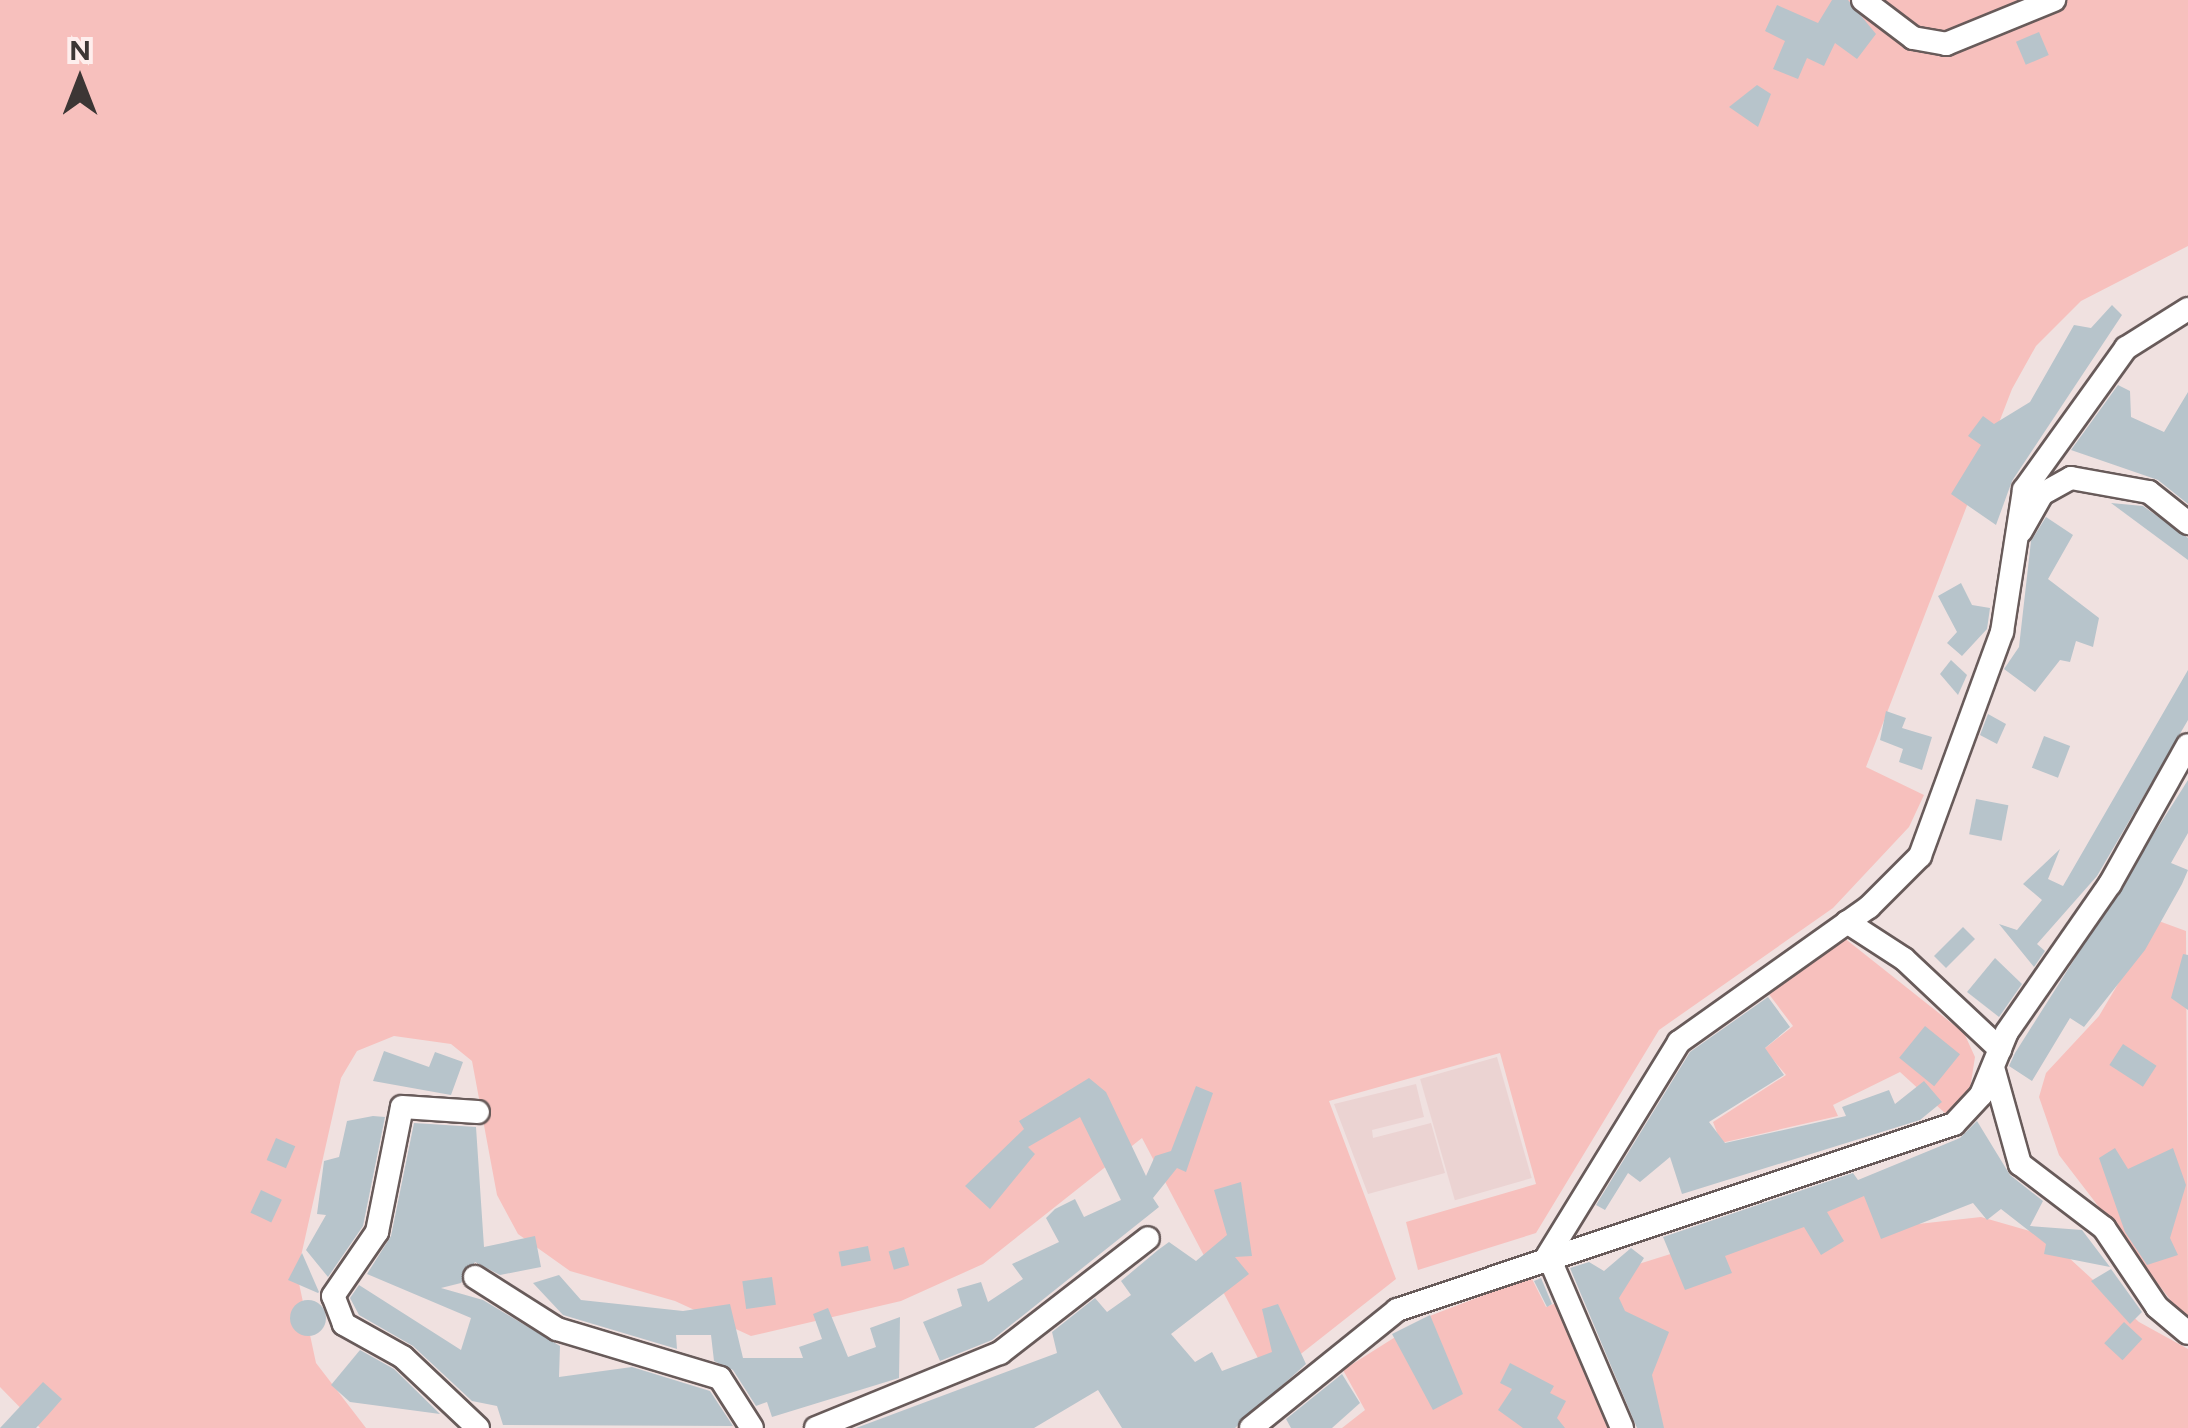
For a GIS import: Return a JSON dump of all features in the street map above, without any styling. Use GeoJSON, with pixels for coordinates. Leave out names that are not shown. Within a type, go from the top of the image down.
{"type":"FeatureCollection","features":[{"type":"Feature","properties":{"kind":"street"},"geometry":{"type":"LineString","coordinates":[[1863,0],[1913,38],[1946,44],[2054,0]]}},
{"type":"Feature","properties":{"kind":"street"},"geometry":{"type":"LineString","coordinates":[[1548,1255],[1672,1050],[1730,1003],[1847,922],[1911,868],[1927,842],[1961,722],[2002,632],[2007,567],[2030,482],[2126,348],[2188,309]]}},
{"type":"Feature","properties":{"kind":"street"},"geometry":{"type":"LineString","coordinates":[[2007,567],[2042,494],[2071,478],[2149,492],[2188,523]]}},
{"type":"Feature","properties":{"kind":"street"},"geometry":{"type":"LineString","coordinates":[[1965,1116],[2188,745]]}},
{"type":"Feature","properties":{"kind":"street"},"geometry":{"type":"LineString","coordinates":[[1847,922],[1904,959],[1997,1060],[2006,1135]]}},
{"type":"Feature","properties":{"kind":"street"},"geometry":{"type":"LineString","coordinates":[[478,1112],[418,1104],[400,1111],[379,1224],[336,1284],[333,1302],[344,1324],[403,1357],[478,1428]]}},
{"type":"Feature","properties":{"kind":"street"},"geometry":{"type":"LineString","coordinates":[[1251,1428],[1397,1310],[1548,1255],[1879,1156],[1965,1116],[1990,1114],[2020,1164],[2104,1228],[2157,1307],[2188,1333]]}},
{"type":"Feature","properties":{"kind":"street"},"geometry":{"type":"LineString","coordinates":[[816,1428],[1000,1353],[1148,1238]]}},
{"type":"Feature","properties":{"kind":"street"},"geometry":{"type":"LineString","coordinates":[[1548,1255],[1622,1428]]}},
{"type":"Feature","properties":{"kind":"street"},"geometry":{"type":"LineString","coordinates":[[475,1277],[557,1329],[704,1373],[733,1388],[752,1428]]}},
{"type":"Feature","properties":{"kind":"shaded area"},"geometry":{"type":"Polygon","coordinates":[[[0,0],[2188,0],[2188,246],[2081,301],[2036,346],[2012,389],[1866,767],[1924,795],[1909,827],[1833,908],[1659,1030],[1536,1233],[1418,1270],[1406,1222],[1536,1184],[1500,1053],[1329,1101],[1396,1279],[1269,1379],[1142,1138],[983,1264],[901,1301],[751,1336],[675,1301],[570,1271],[518,1234],[497,1195],[472,1061],[451,1044],[394,1036],[357,1051],[341,1078],[297,1274],[316,1363],[366,1428],[40,1428],[0,1387],[0,0]]]}},
{"type":"Feature","properties":{"kind":"shaded area"},"geometry":{"type":"Polygon","coordinates":[[[2156,920],[2186,931],[2188,1323],[2059,1155],[2039,1097],[2046,1073],[2099,1016],[2156,920]]]}},
{"type":"Feature","properties":{"kind":"shaded area"},"geometry":{"type":"Polygon","coordinates":[[[1843,937],[1964,1033],[1975,1057],[1970,1089],[1946,1114],[1900,1072],[1833,1105],[1838,1116],[1721,1143],[1713,1122],[1786,1075],[1764,1049],[1793,1026],[1765,989],[1843,937]]]}},
{"type":"Feature","properties":{"kind":"shaded area"},"geometry":{"type":"Polygon","coordinates":[[[1497,1057],[1532,1178],[1455,1200],[1420,1079],[1497,1057]]]}},
{"type":"Feature","properties":{"kind":"shaded area"},"geometry":{"type":"Polygon","coordinates":[[[1416,1084],[1424,1117],[1372,1130],[1373,1138],[1431,1123],[1445,1173],[1368,1194],[1334,1104],[1416,1084]]]}},
{"type":"Feature","properties":{"kind":"shaded area"},"geometry":{"type":"Polygon","coordinates":[[[1901,1182],[1918,1224],[1981,1217],[2044,1235],[2139,1322],[2188,1349],[2188,1428],[1662,1428],[1597,1277],[1901,1182]]]}},
{"type":"Feature","properties":{"kind":"shaded area"},"geometry":{"type":"Polygon","coordinates":[[[1531,1277],[1546,1307],[1561,1301],[1611,1428],[1342,1428],[1365,1410],[1343,1370],[1427,1317],[1531,1277]]]}},
{"type":"Feature","properties":{"kind":"building"},"geometry":{"type":"Polygon","coordinates":[[[1832,0],[1848,0],[1876,34],[1857,59],[1835,43],[1824,66],[1807,58],[1798,79],[1773,69],[1785,41],[1765,31],[1777,5],[1818,23],[1832,0]]]}},
{"type":"Feature","properties":{"kind":"building"},"geometry":{"type":"Polygon","coordinates":[[[2039,32],[2049,55],[2026,65],[2016,42],[2039,32]]]}},
{"type":"Feature","properties":{"kind":"building"},"geometry":{"type":"Polygon","coordinates":[[[1757,85],[1771,94],[1758,127],[1729,107],[1757,85]]]}},
{"type":"Feature","properties":{"kind":"building"},"geometry":{"type":"Polygon","coordinates":[[[2112,305],[2122,315],[2012,481],[1996,525],[1951,494],[1981,445],[1968,436],[1983,416],[1994,424],[2030,402],[2074,325],[2091,328],[2112,305]]]}},
{"type":"Feature","properties":{"kind":"building"},"geometry":{"type":"Polygon","coordinates":[[[2118,385],[2130,391],[2131,417],[2164,432],[2188,392],[2188,504],[2158,480],[2071,450],[2118,385]]]}},
{"type":"Feature","properties":{"kind":"building"},"geometry":{"type":"Polygon","coordinates":[[[2111,503],[2143,506],[2188,538],[2188,560],[2111,503]]]}},
{"type":"Feature","properties":{"kind":"building"},"geometry":{"type":"Polygon","coordinates":[[[2046,517],[2073,535],[2048,579],[2099,618],[2093,647],[2076,641],[2070,662],[2060,660],[2035,692],[2004,669],[2019,647],[2031,541],[2046,517]]]}},
{"type":"Feature","properties":{"kind":"building"},"geometry":{"type":"Polygon","coordinates":[[[1961,583],[1972,605],[1990,608],[1987,629],[1962,656],[1947,643],[1957,632],[1938,596],[1961,583]]]}},
{"type":"Feature","properties":{"kind":"building"},"geometry":{"type":"Polygon","coordinates":[[[1951,660],[1967,675],[1958,695],[1940,674],[1951,660]]]}},
{"type":"Feature","properties":{"kind":"building"},"geometry":{"type":"Polygon","coordinates":[[[2188,670],[2188,720],[2097,876],[2037,944],[2045,951],[2034,967],[1999,924],[2017,930],[2042,900],[2023,884],[2060,849],[2048,879],[2063,886],[2188,670]]]}},
{"type":"Feature","properties":{"kind":"building"},"geometry":{"type":"Polygon","coordinates":[[[1886,711],[1906,718],[1902,728],[1932,737],[1922,770],[1899,762],[1903,749],[1880,740],[1886,711]]]}},
{"type":"Feature","properties":{"kind":"building"},"geometry":{"type":"Polygon","coordinates":[[[1988,714],[2006,724],[1997,744],[1980,735],[1988,714]]]}},
{"type":"Feature","properties":{"kind":"building"},"geometry":{"type":"Polygon","coordinates":[[[2044,736],[2070,746],[2058,778],[2032,768],[2044,736]]]}},
{"type":"Feature","properties":{"kind":"building"},"geometry":{"type":"Polygon","coordinates":[[[2188,780],[2188,833],[2171,863],[2188,870],[2182,884],[2145,950],[2084,1027],[2070,1018],[2032,1081],[2009,1066],[2015,1053],[2188,780]]]}},
{"type":"Feature","properties":{"kind":"building"},"geometry":{"type":"Polygon","coordinates":[[[1976,799],[2008,805],[2002,841],[1969,834],[1976,799]]]}},
{"type":"Feature","properties":{"kind":"building"},"geometry":{"type":"Polygon","coordinates":[[[1963,927],[1975,939],[1946,968],[1934,956],[1963,927]]]}},
{"type":"Feature","properties":{"kind":"building"},"geometry":{"type":"Polygon","coordinates":[[[2183,954],[2188,955],[2188,1010],[2171,998],[2183,954]]]}},
{"type":"Feature","properties":{"kind":"building"},"geometry":{"type":"Polygon","coordinates":[[[1995,958],[2022,984],[1999,1017],[1967,992],[1995,958]]]}},
{"type":"Feature","properties":{"kind":"building"},"geometry":{"type":"Polygon","coordinates":[[[1768,997],[1790,1027],[1765,1048],[1784,1075],[1709,1122],[1725,1143],[1846,1116],[1842,1107],[1889,1090],[1895,1104],[1924,1081],[1942,1102],[1920,1120],[1682,1194],[1670,1157],[1640,1182],[1628,1173],[1605,1210],[1596,1205],[1690,1052],[1768,997]]]}},
{"type":"Feature","properties":{"kind":"building"},"geometry":{"type":"Polygon","coordinates":[[[1925,1026],[1960,1054],[1934,1086],[1899,1058],[1925,1026]]]}},
{"type":"Feature","properties":{"kind":"building"},"geometry":{"type":"Polygon","coordinates":[[[2123,1044],[2157,1066],[2143,1087],[2109,1065],[2123,1044]]]}},
{"type":"Feature","properties":{"kind":"building"},"geometry":{"type":"Polygon","coordinates":[[[384,1051],[429,1067],[435,1052],[463,1062],[451,1095],[373,1081],[384,1051]]]}},
{"type":"Feature","properties":{"kind":"building"},"geometry":{"type":"Polygon","coordinates":[[[1089,1078],[1106,1092],[1146,1176],[1155,1156],[1171,1151],[1196,1086],[1213,1093],[1186,1172],[1177,1168],[1153,1198],[1159,1207],[992,1340],[940,1361],[923,1322],[962,1306],[957,1289],[981,1282],[988,1302],[1023,1279],[1012,1264],[1059,1242],[1046,1218],[1055,1209],[1075,1199],[1084,1217],[1121,1200],[1080,1117],[1028,1147],[1035,1154],[990,1209],[965,1186],[1024,1129],[1019,1121],[1089,1078]]]}},
{"type":"Feature","properties":{"kind":"building"},"geometry":{"type":"Polygon","coordinates":[[[385,1117],[363,1226],[328,1277],[306,1250],[326,1215],[317,1214],[324,1161],[339,1157],[347,1121],[385,1117]]]}},
{"type":"Feature","properties":{"kind":"building"},"geometry":{"type":"Polygon","coordinates":[[[1977,1121],[2010,1175],[2043,1201],[2030,1226],[2082,1230],[2110,1267],[2044,1254],[2046,1244],[2001,1209],[1987,1220],[1973,1203],[1881,1239],[1864,1196],[1827,1212],[1844,1241],[1821,1255],[1804,1227],[1725,1256],[1732,1273],[1685,1290],[1663,1237],[1853,1173],[1858,1180],[1960,1138],[1977,1121]]]}},
{"type":"Feature","properties":{"kind":"building"},"geometry":{"type":"Polygon","coordinates":[[[414,1123],[476,1127],[484,1247],[535,1236],[541,1267],[500,1275],[475,1262],[461,1283],[441,1288],[483,1300],[560,1346],[559,1377],[632,1367],[710,1391],[733,1426],[503,1425],[497,1406],[472,1401],[413,1346],[359,1315],[350,1298],[359,1285],[461,1350],[471,1318],[367,1274],[391,1236],[414,1123]]]}},
{"type":"Feature","properties":{"kind":"building"},"geometry":{"type":"Polygon","coordinates":[[[276,1138],[295,1146],[286,1168],[267,1160],[276,1138]]]}},
{"type":"Feature","properties":{"kind":"building"},"geometry":{"type":"Polygon","coordinates":[[[2115,1148],[2128,1169],[2173,1148],[2186,1185],[2170,1238],[2178,1255],[2147,1265],[2125,1232],[2099,1158],[2115,1148]]]}},
{"type":"Feature","properties":{"kind":"building"},"geometry":{"type":"Polygon","coordinates":[[[1241,1182],[1252,1256],[1235,1257],[1249,1274],[1171,1334],[1195,1362],[1212,1352],[1222,1371],[1272,1352],[1262,1309],[1278,1304],[1306,1364],[1235,1428],[1122,1428],[1098,1390],[1034,1428],[856,1428],[1057,1353],[1052,1332],[1095,1298],[1107,1312],[1131,1295],[1121,1281],[1169,1242],[1196,1261],[1227,1235],[1214,1190],[1241,1182]]]}},
{"type":"Feature","properties":{"kind":"building"},"geometry":{"type":"Polygon","coordinates":[[[261,1190],[282,1200],[271,1222],[250,1213],[261,1190]]]}},
{"type":"Feature","properties":{"kind":"building"},"geometry":{"type":"Polygon","coordinates":[[[868,1246],[871,1261],[841,1266],[839,1252],[868,1246]]]}},
{"type":"Feature","properties":{"kind":"building"},"geometry":{"type":"Polygon","coordinates":[[[904,1247],[909,1265],[894,1270],[889,1251],[904,1247]]]}},
{"type":"Feature","properties":{"kind":"building"},"geometry":{"type":"Polygon","coordinates":[[[1631,1248],[1644,1258],[1619,1298],[1625,1311],[1669,1332],[1652,1375],[1664,1428],[1637,1428],[1570,1268],[1589,1262],[1604,1271],[1631,1248]]]}},
{"type":"Feature","properties":{"kind":"building"},"geometry":{"type":"Polygon","coordinates":[[[302,1253],[319,1292],[318,1293],[288,1280],[302,1253]]]}},
{"type":"Feature","properties":{"kind":"building"},"geometry":{"type":"Polygon","coordinates":[[[2111,1269],[2142,1312],[2130,1324],[2091,1281],[2111,1269]]]}},
{"type":"Feature","properties":{"kind":"building"},"geometry":{"type":"Polygon","coordinates":[[[559,1275],[581,1300],[683,1311],[730,1304],[743,1358],[803,1358],[799,1347],[822,1339],[813,1314],[828,1308],[848,1357],[876,1347],[870,1328],[900,1317],[899,1378],[772,1417],[767,1402],[756,1406],[733,1370],[714,1361],[711,1335],[676,1335],[677,1349],[563,1315],[533,1283],[559,1275]]]}},
{"type":"Feature","properties":{"kind":"building"},"geometry":{"type":"Polygon","coordinates":[[[772,1277],[776,1305],[746,1309],[742,1281],[772,1277]]]}},
{"type":"Feature","properties":{"kind":"building"},"geometry":{"type":"Polygon","coordinates":[[[1541,1278],[1552,1304],[1547,1307],[1534,1281],[1541,1278]]]}},
{"type":"Feature","properties":{"kind":"building"},"geometry":{"type":"Polygon","coordinates":[[[308,1300],[321,1305],[326,1318],[321,1331],[308,1336],[295,1331],[290,1318],[295,1305],[308,1300]]]}},
{"type":"Feature","properties":{"kind":"building"},"geometry":{"type":"Polygon","coordinates":[[[1430,1315],[1463,1394],[1433,1410],[1392,1334],[1430,1315]]]}},
{"type":"Feature","properties":{"kind":"building"},"geometry":{"type":"Polygon","coordinates":[[[2124,1322],[2142,1339],[2123,1360],[2104,1343],[2124,1322]]]}},
{"type":"Feature","properties":{"kind":"building"},"geometry":{"type":"Polygon","coordinates":[[[360,1350],[394,1369],[440,1414],[350,1402],[331,1385],[360,1350]]]}},
{"type":"Feature","properties":{"kind":"building"},"geometry":{"type":"Polygon","coordinates":[[[1510,1363],[1554,1386],[1550,1393],[1566,1401],[1557,1418],[1565,1428],[1523,1428],[1498,1410],[1512,1389],[1500,1383],[1510,1363]]]}},
{"type":"Feature","properties":{"kind":"building"},"geometry":{"type":"Polygon","coordinates":[[[1342,1374],[1360,1403],[1332,1428],[1291,1428],[1286,1419],[1342,1374]]]}},
{"type":"Feature","properties":{"kind":"building"},"geometry":{"type":"Polygon","coordinates":[[[43,1382],[62,1399],[36,1428],[0,1428],[43,1382]]]}}]}
